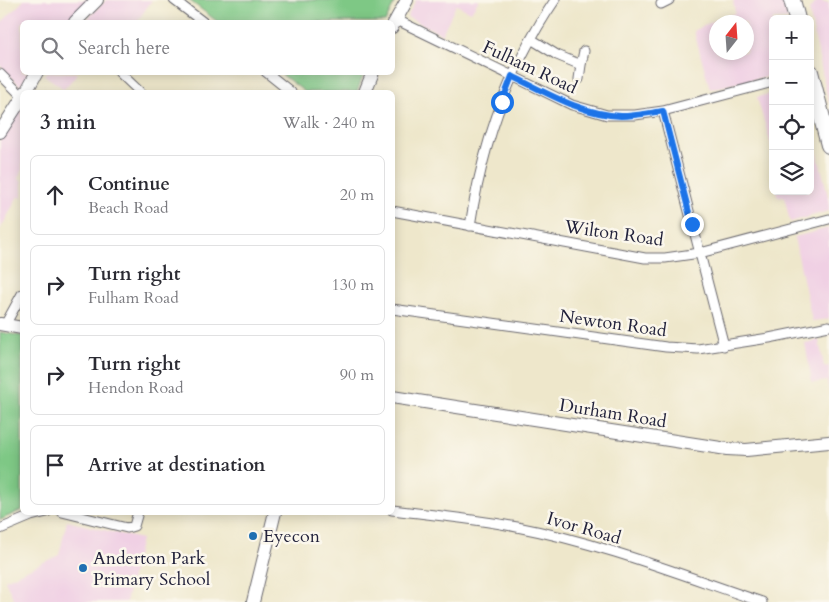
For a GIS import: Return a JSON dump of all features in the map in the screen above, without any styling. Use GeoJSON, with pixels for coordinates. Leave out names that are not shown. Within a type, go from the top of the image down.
{"type":"FeatureCollection","features":[{"type":"Feature","properties":{"kind":"highway"},"geometry":{"type":"LineString","coordinates":[[792,0],[796,15]]}},
{"type":"Feature","properties":{"kind":"highway"},"geometry":{"type":"LineString","coordinates":[[814,87],[829,145]]}},
{"type":"Feature","properties":{"kind":"street"},"geometry":{"type":"LineString","coordinates":[[77,20],[97,0]]}},
{"type":"Feature","properties":{"kind":"street"},"geometry":{"type":"LineString","coordinates":[[174,0],[199,20]]}},
{"type":"Feature","properties":{"kind":"street"},"geometry":{"type":"LineString","coordinates":[[395,24],[407,0]]}},
{"type":"Feature","properties":{"kind":"street"},"geometry":{"type":"LineString","coordinates":[[470,226],[479,176],[512,76],[542,18],[555,0]]}},
{"type":"Feature","properties":{"kind":"street","name":"Fulham Road"},"geometry":{"type":"LineString","coordinates":[[395,24],[572,105],[591,111],[622,116],[635,116],[663,111],[769,83]]}},
{"type":"Feature","properties":{"kind":"street"},"geometry":{"type":"LineString","coordinates":[[531,39],[557,55],[581,65]]}},
{"type":"Feature","properties":{"kind":"street"},"geometry":{"type":"LineString","coordinates":[[579,79],[584,51]]}},
{"type":"Feature","properties":{"kind":"street"},"geometry":{"type":"LineString","coordinates":[[0,74],[20,95]]}},
{"type":"Feature","properties":{"kind":"street"},"geometry":{"type":"LineString","coordinates":[[27,90],[35,75]]}},
{"type":"Feature","properties":{"kind":"street"},"geometry":{"type":"LineString","coordinates":[[122,75],[138,90]]}},
{"type":"Feature","properties":{"kind":"street"},"geometry":{"type":"LineString","coordinates":[[270,75],[288,90]]}},
{"type":"Feature","properties":{"kind":"street"},"geometry":{"type":"LineString","coordinates":[[366,90],[371,75]]}},
{"type":"Feature","properties":{"kind":"street"},"geometry":{"type":"LineString","coordinates":[[0,132],[20,100]]}},
{"type":"Feature","properties":{"kind":"street"},"geometry":{"type":"LineString","coordinates":[[663,111],[724,346]]}},
{"type":"Feature","properties":{"kind":"street","name":"Wilton Road"},"geometry":{"type":"LineString","coordinates":[[395,212],[645,258],[665,258],[700,253],[829,219]]}},
{"type":"Feature","properties":{"kind":"street"},"geometry":{"type":"LineString","coordinates":[[20,297],[2,324],[20,328]]}},
{"type":"Feature","properties":{"kind":"street","name":"Newton Road"},"geometry":{"type":"LineString","coordinates":[[395,309],[666,347],[698,349],[724,346],[829,326]]}},
{"type":"Feature","properties":{"kind":"street","name":"Durham Road"},"geometry":{"type":"LineString","coordinates":[[395,397],[727,449],[746,450],[829,442]]}},
{"type":"Feature","properties":{"kind":"street","name":"Ivor Road"},"geometry":{"type":"LineString","coordinates":[[395,510],[497,523],[556,536],[591,545],[762,602]]}},
{"type":"Feature","properties":{"kind":"street"},"geometry":{"type":"LineString","coordinates":[[0,529],[35,515]]}},
{"type":"Feature","properties":{"kind":"street"},"geometry":{"type":"LineString","coordinates":[[74,515],[130,528],[134,526],[137,515]]}},
{"type":"Feature","properties":{"kind":"street"},"geometry":{"type":"LineString","coordinates":[[253,602],[274,515]]}},
{"type":"Feature","properties":{"kind":"shaded area"},"geometry":{"type":"Polygon","coordinates":[[[24,0],[90,0],[70,20],[20,20],[20,75],[28,75],[20,86],[0,65],[0,24],[24,0]]]}},
{"type":"Feature","properties":{"kind":"shaded area"},"geometry":{"type":"Polygon","coordinates":[[[106,0],[152,0],[138,20],[86,20],[106,0]]]}},
{"type":"Feature","properties":{"kind":"shaded area"},"geometry":{"type":"Polygon","coordinates":[[[416,0],[479,0],[471,12],[456,5],[442,34],[407,17],[416,0]]]}},
{"type":"Feature","properties":{"kind":"shaded area"},"geometry":{"type":"Polygon","coordinates":[[[733,0],[783,0],[787,15],[769,15],[769,76],[710,89],[694,31],[709,23],[709,60],[754,60],[754,15],[729,15],[735,13],[733,0]]]}},
{"type":"Feature","properties":{"kind":"shaded area"},"geometry":{"type":"Polygon","coordinates":[[[818,0],[829,3],[829,105],[814,34],[814,15],[810,15],[809,10],[818,0]]]}},
{"type":"Feature","properties":{"kind":"shaded area"},"geometry":{"type":"Polygon","coordinates":[[[44,75],[76,75],[64,89],[44,75]]]}},
{"type":"Feature","properties":{"kind":"shaded area"},"geometry":{"type":"Polygon","coordinates":[[[769,94],[769,138],[757,97],[769,94]]]}},
{"type":"Feature","properties":{"kind":"shaded area"},"geometry":{"type":"Polygon","coordinates":[[[19,111],[20,174],[18,178],[20,180],[20,197],[18,196],[0,230],[0,140],[19,111]]]}},
{"type":"Feature","properties":{"kind":"shaded area"},"geometry":{"type":"Polygon","coordinates":[[[814,139],[829,200],[829,211],[790,222],[784,196],[778,197],[777,195],[814,195],[814,139]]]}},
{"type":"Feature","properties":{"kind":"shaded area"},"geometry":{"type":"Polygon","coordinates":[[[829,228],[829,319],[812,321],[794,237],[829,228]]]}},
{"type":"Feature","properties":{"kind":"shaded area"},"geometry":{"type":"Polygon","coordinates":[[[819,340],[824,367],[829,366],[829,392],[827,381],[812,383],[805,343],[819,340]]]}},
{"type":"Feature","properties":{"kind":"shaded area","name":"Anderton Park Primary School"},"geometry":{"type":"Polygon","coordinates":[[[67,521],[141,539],[126,602],[15,602],[5,580],[59,555],[67,521]]]}},
{"type":"Feature","properties":{"kind":"green space"},"geometry":{"type":"Polygon","coordinates":[[[189,0],[396,0],[386,20],[215,20],[189,0]]]}},
{"type":"Feature","properties":{"kind":"green space"},"geometry":{"type":"Polygon","coordinates":[[[283,75],[363,75],[358,90],[302,90],[283,75]]]}},
{"type":"Feature","properties":{"kind":"green space"},"geometry":{"type":"Polygon","coordinates":[[[0,332],[20,336],[20,511],[0,520],[0,332]]]}},
{"type":"Feature","properties":{"kind":"place","name":"Eyecon"},"geometry":{"type":"Point","coordinates":[253,536]}},
{"type":"Feature","properties":{"kind":"place","name":"Anderton Park Primary School"},"geometry":{"type":"Point","coordinates":[83,568]}},
{"type":"Feature","properties":{"kind":"route"},"geometry":{"type":"LineString","coordinates":[[502,102],[512,76],[582,109],[622,116],[635,116],[663,111],[692,224]]}}]}
